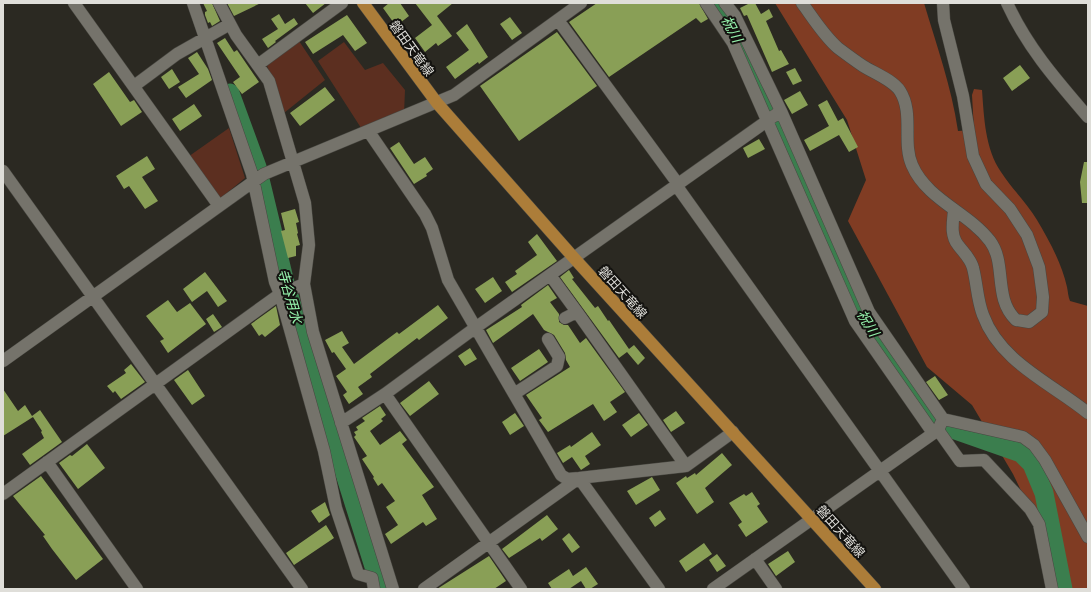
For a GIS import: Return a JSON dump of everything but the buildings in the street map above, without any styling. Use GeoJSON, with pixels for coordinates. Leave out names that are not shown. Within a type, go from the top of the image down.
{"type":"FeatureCollection","features":[{"type":"Feature","properties":{"kind":"main road","name":"磐田天竜線"},"geometry":{"type":"LineString","coordinates":[[363,3],[437,104],[574,258],[875,589]]}},
{"type":"Feature","properties":{"kind":"street"},"geometry":{"type":"LineString","coordinates":[[74,3],[219,206]]}},
{"type":"Feature","properties":{"kind":"street"},"geometry":{"type":"LineString","coordinates":[[193,3],[250,168],[275,282],[286,292],[336,508],[358,574],[372,578],[374,589]]}},
{"type":"Feature","properties":{"kind":"street"},"geometry":{"type":"LineString","coordinates":[[219,3],[236,35],[270,80],[305,203],[309,245],[304,284],[314,337],[392,585],[378,589]]}},
{"type":"Feature","properties":{"kind":"street"},"geometry":{"type":"LineString","coordinates":[[259,64],[342,3]]}},
{"type":"Feature","properties":{"kind":"street"},"geometry":{"type":"LineString","coordinates":[[3,361],[264,174],[437,104],[454,95],[581,3]]}},
{"type":"Feature","properties":{"kind":"street"},"geometry":{"type":"LineString","coordinates":[[706,3],[733,43],[855,322],[939,426],[1023,437],[1034,445],[1045,460],[1088,537]]}},
{"type":"Feature","properties":{"kind":"street"},"geometry":{"type":"LineString","coordinates":[[725,3],[735,16],[781,111],[869,312],[960,461],[984,460],[1030,509],[1039,524],[1052,589]]}},
{"type":"Feature","properties":{"kind":"street"},"geometry":{"type":"LineString","coordinates":[[802,3],[837,46],[862,65],[895,85],[900,92],[905,105],[908,153],[915,171],[921,181],[983,234],[994,247],[998,258],[1004,303],[1016,320],[1024,322],[1038,316],[1044,307],[1036,260],[1030,242],[1022,227],[1010,209],[986,184],[976,165],[971,150],[963,96],[941,6]]}},
{"type":"Feature","properties":{"kind":"street"},"geometry":{"type":"LineString","coordinates":[[1007,3],[1027,41],[1046,69],[1088,116]]}},
{"type":"Feature","properties":{"kind":"street"},"geometry":{"type":"LineString","coordinates":[[558,20],[964,589]]}},
{"type":"Feature","properties":{"kind":"street"},"geometry":{"type":"LineString","coordinates":[[134,86],[178,54],[230,24]]}},
{"type":"Feature","properties":{"kind":"street"},"geometry":{"type":"LineString","coordinates":[[340,423],[385,394],[781,111]]}},
{"type":"Feature","properties":{"kind":"street"},"geometry":{"type":"LineString","coordinates":[[369,132],[425,214],[432,228],[448,280],[561,475],[567,479],[686,466],[733,432]]}},
{"type":"Feature","properties":{"kind":"street"},"geometry":{"type":"LineString","coordinates":[[3,171],[302,589]]}},
{"type":"Feature","properties":{"kind":"street"},"geometry":{"type":"LineString","coordinates":[[954,210],[952,233],[956,244],[973,266],[977,297],[990,332],[1000,346],[1013,359],[1088,412]]}},
{"type":"Feature","properties":{"kind":"street"},"geometry":{"type":"LineString","coordinates":[[550,275],[686,466]]}},
{"type":"Feature","properties":{"kind":"street"},"geometry":{"type":"LineString","coordinates":[[3,494],[286,292],[304,284]]}},
{"type":"Feature","properties":{"kind":"street"},"geometry":{"type":"LineString","coordinates":[[565,318],[577,312]]}},
{"type":"Feature","properties":{"kind":"street"},"geometry":{"type":"LineString","coordinates":[[514,394],[557,366],[559,357],[548,340]]}},
{"type":"Feature","properties":{"kind":"street"},"geometry":{"type":"LineString","coordinates":[[385,394],[521,589]]}},
{"type":"Feature","properties":{"kind":"street"},"geometry":{"type":"LineString","coordinates":[[715,588],[939,426]]}},
{"type":"Feature","properties":{"kind":"street"},"geometry":{"type":"LineString","coordinates":[[47,462],[137,589]]}},
{"type":"Feature","properties":{"kind":"street"},"geometry":{"type":"LineString","coordinates":[[424,589],[579,478]]}},
{"type":"Feature","properties":{"kind":"street"},"geometry":{"type":"LineString","coordinates":[[579,478],[659,589]]}},
{"type":"Feature","properties":{"kind":"street"},"geometry":{"type":"LineString","coordinates":[[755,559],[776,589]]}},
{"type":"Feature","properties":{"kind":"shaded area"},"geometry":{"type":"Polygon","coordinates":[[[775,3],[924,3],[948,82],[958,131],[974,130],[972,95],[974,89],[982,90],[988,143],[996,163],[1005,178],[1033,214],[1055,252],[1065,278],[1070,301],[1088,306],[1088,589],[1063,589],[1059,569],[1013,474],[972,405],[927,367],[848,221],[866,180],[847,120],[775,3]]]}},
{"type":"Feature","properties":{"kind":"shaded area"},"geometry":{"type":"Polygon","coordinates":[[[299,41],[325,80],[284,113],[266,63],[299,41]]]}},
{"type":"Feature","properties":{"kind":"shaded area"},"geometry":{"type":"Polygon","coordinates":[[[344,42],[365,70],[383,63],[405,90],[404,114],[363,131],[318,61],[344,42]]]}},
{"type":"Feature","properties":{"kind":"shaded area"},"geometry":{"type":"Polygon","coordinates":[[[229,128],[245,178],[216,202],[185,159],[229,128]]]}},
{"type":"Feature","properties":{"kind":"waterway","name":"祝川"},"geometry":{"type":"LineString","coordinates":[[716,3],[728,19],[770,107],[861,314],[927,409],[941,425],[1021,453],[1032,464],[1044,493],[1063,589]]}},
{"type":"Feature","properties":{"kind":"waterway","name":"寺谷用水"},"geometry":{"type":"LineString","coordinates":[[230,93],[257,167],[285,283],[381,589]]}}]}
